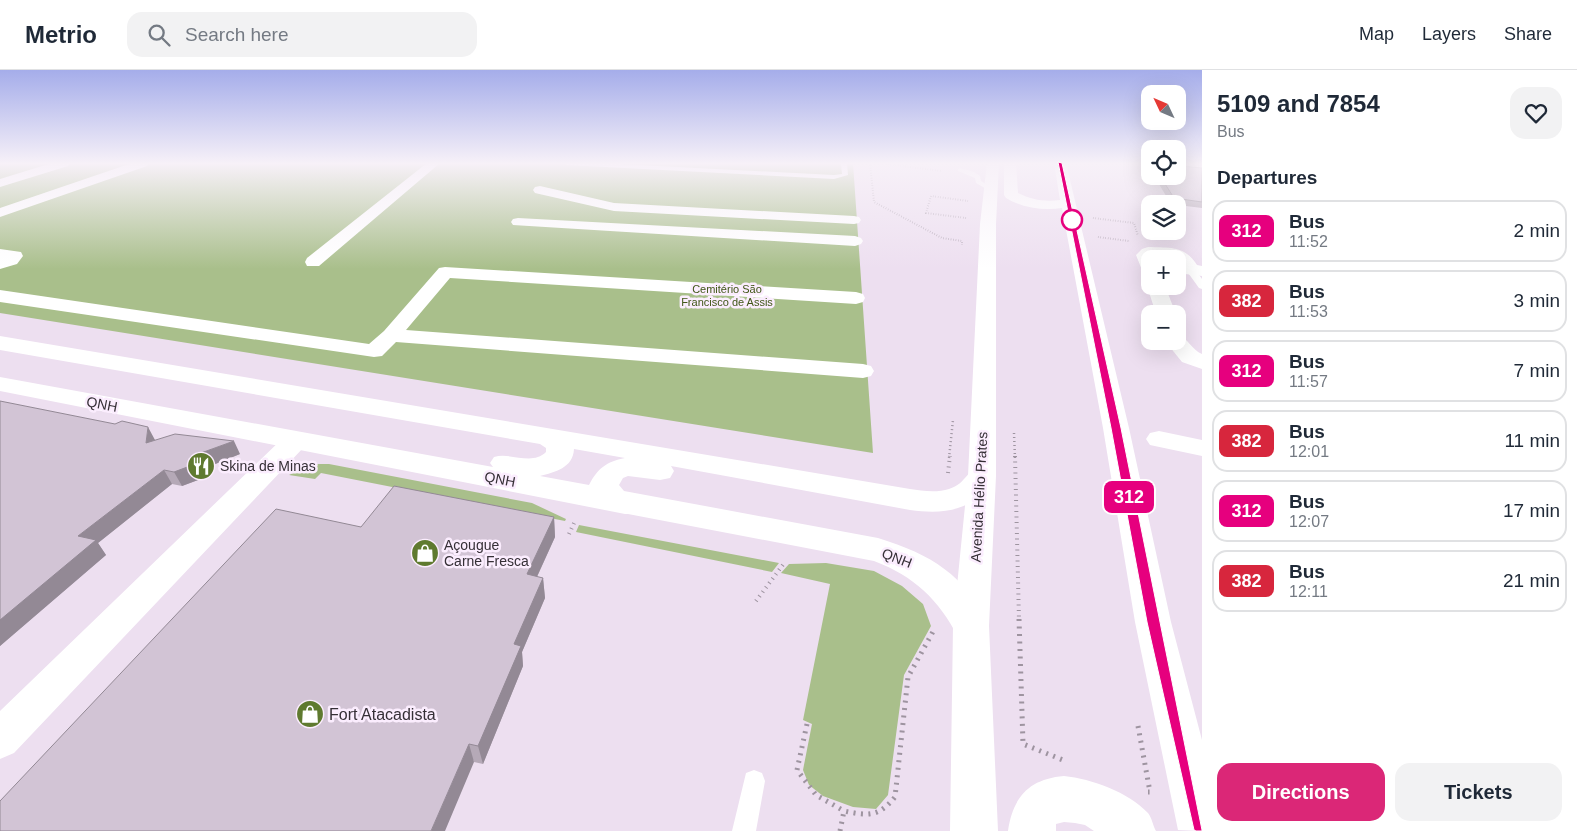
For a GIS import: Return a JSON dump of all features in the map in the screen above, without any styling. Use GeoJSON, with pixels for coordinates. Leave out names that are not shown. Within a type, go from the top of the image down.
{"type":"FeatureCollection","features":[{"type":"Feature","properties":{"kind":"main road","name":"Avenida Hélio Prates"},"geometry":{"type":"LineString","coordinates":[[974,831],[971,626],[982,476],[988,224],[985,199]]}},
{"type":"Feature","properties":{"kind":"main road"},"geometry":{"type":"LineString","coordinates":[[1019,199],[1042,205],[1058,206],[1068,202]]}},
{"type":"Feature","properties":{"kind":"main road"},"geometry":{"type":"LineString","coordinates":[[1067,199],[1116,428],[1153,622],[1202,830]]}},
{"type":"Feature","properties":{"kind":"main road"},"geometry":{"type":"LineString","coordinates":[[0,343],[781,476],[908,500],[944,500],[970,492],[982,476]]}},
{"type":"Feature","properties":{"kind":"main road"},"geometry":{"type":"LineString","coordinates":[[0,353],[51,353]]}},
{"type":"Feature","properties":{"kind":"main road","name":"QNH"},"geometry":{"type":"LineString","coordinates":[[1,385],[625,504],[878,550],[896,556],[931,575],[949,590],[962,607],[971,626]]}},
{"type":"Feature","properties":{"kind":"main road"},"geometry":{"type":"LineString","coordinates":[[403,461],[473,457],[529,468],[538,468],[554,462],[561,451],[556,441],[543,435]]}},
{"type":"Feature","properties":{"kind":"main road"},"geometry":{"type":"LineString","coordinates":[[625,504],[610,497],[604,485],[611,473],[619,469],[640,467],[699,477],[781,476]]}},
{"type":"Feature","properties":{"kind":"main road"},"geometry":{"type":"LineString","coordinates":[[1032,831],[1032,823],[1037,810],[1048,801],[1062,798],[1080,800],[1098,807],[1132,831]]}},
{"type":"Feature","properties":{"kind":"street"},"geometry":{"type":"LineString","coordinates":[[0,213],[41,199]]}},
{"type":"Feature","properties":{"kind":"street"},"geometry":{"type":"LineString","coordinates":[[313,262],[391,199]]}},
{"type":"Feature","properties":{"kind":"street"},"geometry":{"type":"LineString","coordinates":[[577,199],[614,207],[854,220]]}},
{"type":"Feature","properties":{"kind":"street"},"geometry":{"type":"LineString","coordinates":[[518,222],[855,241]]}},
{"type":"Feature","properties":{"kind":"street"},"geometry":{"type":"LineString","coordinates":[[0,254],[14,256],[7,259],[12,260],[0,264]]}},
{"type":"Feature","properties":{"kind":"street"},"geometry":{"type":"LineString","coordinates":[[1186,260],[1197,270]]}},
{"type":"Feature","properties":{"kind":"street"},"geometry":{"type":"LineString","coordinates":[[0,296],[374,351],[391,335],[445,272],[856,298]]}},
{"type":"Feature","properties":{"kind":"street"},"geometry":{"type":"LineString","coordinates":[[391,335],[863,372]]}},
{"type":"Feature","properties":{"kind":"street"},"geometry":{"type":"LineString","coordinates":[[1184,350],[1190,356],[1202,362]]}},
{"type":"Feature","properties":{"kind":"street"},"geometry":{"type":"LineString","coordinates":[[1158,439],[1202,448]]}},
{"type":"Feature","properties":{"kind":"street"},"geometry":{"type":"LineString","coordinates":[[0,739],[294,441]]}},
{"type":"Feature","properties":{"kind":"lane"},"geometry":{"type":"LineString","coordinates":[[1197,270],[1202,286]]}},
{"type":"Feature","properties":{"kind":"lane"},"geometry":{"type":"LineString","coordinates":[[744,831],[754,781]]}},
{"type":"Feature","properties":{"kind":"path"},"geometry":{"type":"LineString","coordinates":[[874,199],[874,202],[942,238],[962,242]]}},
{"type":"Feature","properties":{"kind":"path"},"geometry":{"type":"LineString","coordinates":[[931,199],[926,213],[966,218]]}},
{"type":"Feature","properties":{"kind":"path"},"geometry":{"type":"LineString","coordinates":[[1095,218],[1134,224],[1140,243]]}},
{"type":"Feature","properties":{"kind":"path"},"geometry":{"type":"LineString","coordinates":[[962,249],[963,234]]}},
{"type":"Feature","properties":{"kind":"path"},"geometry":{"type":"LineString","coordinates":[[1108,238],[1132,242]]}},
{"type":"Feature","properties":{"kind":"path"},"geometry":{"type":"LineString","coordinates":[[947,477],[953,418]]}},
{"type":"Feature","properties":{"kind":"path"},"geometry":{"type":"LineString","coordinates":[[1014,428],[1023,744],[1066,761]]}},
{"type":"Feature","properties":{"kind":"path"},"geometry":{"type":"LineString","coordinates":[[566,517],[584,523]]}},
{"type":"Feature","properties":{"kind":"path"},"geometry":{"type":"LineString","coordinates":[[569,534],[575,521]]}},
{"type":"Feature","properties":{"kind":"path"},"geometry":{"type":"LineString","coordinates":[[776,560],[794,561]]}},
{"type":"Feature","properties":{"kind":"path"},"geometry":{"type":"LineString","coordinates":[[756,600],[785,562]]}},
{"type":"Feature","properties":{"kind":"path"},"geometry":{"type":"LineString","coordinates":[[807,724],[796,770],[806,786],[820,800],[844,811],[876,815],[888,807],[895,797],[908,677],[935,628],[934,623]]}},
{"type":"Feature","properties":{"kind":"path"},"geometry":{"type":"LineString","coordinates":[[840,831],[844,811]]}},
{"type":"Feature","properties":{"kind":"green space","name":"Cemitério São Francisco de Assis"},"geometry":{"type":"Polygon","coordinates":[[[0,199],[855,199],[873,453],[0,313],[0,199]]]}},
{"type":"Feature","properties":{"kind":"green space"},"geometry":{"type":"Polygon","coordinates":[[[318,464],[329,464],[532,503],[566,519],[565,521],[321,473],[315,479],[289,475],[318,464]]]}},
{"type":"Feature","properties":{"kind":"green space"},"geometry":{"type":"Polygon","coordinates":[[[579,525],[779,563],[772,572],[576,532],[579,525]]]}},
{"type":"Feature","properties":{"kind":"green space"},"geometry":{"type":"Polygon","coordinates":[[[826,563],[874,571],[902,586],[923,604],[931,626],[904,675],[888,795],[876,809],[853,807],[823,796],[809,785],[803,770],[812,724],[803,720],[830,584],[781,573],[789,564],[826,563]]]}},
{"type":"Feature","properties":{"kind":"building"},"geometry":{"type":"Polygon","coordinates":[[[1186,199],[1202,199],[1202,202],[1186,200],[1186,199]]]}},
{"type":"Feature","properties":{"kind":"building"},"geometry":{"type":"Polygon","coordinates":[[[0,401],[115,424],[122,421],[148,427],[146,443],[175,434],[234,441],[190,457],[190,466],[174,472],[164,470],[78,536],[96,540],[0,620],[0,401]]]}},
{"type":"Feature","properties":{"kind":"building","name":"Fort Atacadista"},"geometry":{"type":"Polygon","coordinates":[[[394,486],[554,517],[527,574],[543,578],[514,644],[521,646],[478,746],[469,744],[431,831],[0,831],[0,801],[276,509],[361,527],[394,486]]]}},
{"type":"Feature","properties":{"kind":"bus line","name":"312"},"geometry":{"type":"LineString","coordinates":[[1067,199],[1116,428],[1153,622],[1202,830]]}},
{"type":"Feature","properties":{"kind":"place","name":"Skina de Minas"},"geometry":{"type":"Point","coordinates":[201,466]}},
{"type":"Feature","properties":{"kind":"place","name":"Açougue Carne Fresca"},"geometry":{"type":"Point","coordinates":[425,553]}},
{"type":"Feature","properties":{"kind":"place","name":"Fort Atacadista"},"geometry":{"type":"Point","coordinates":[310,714]}}]}
